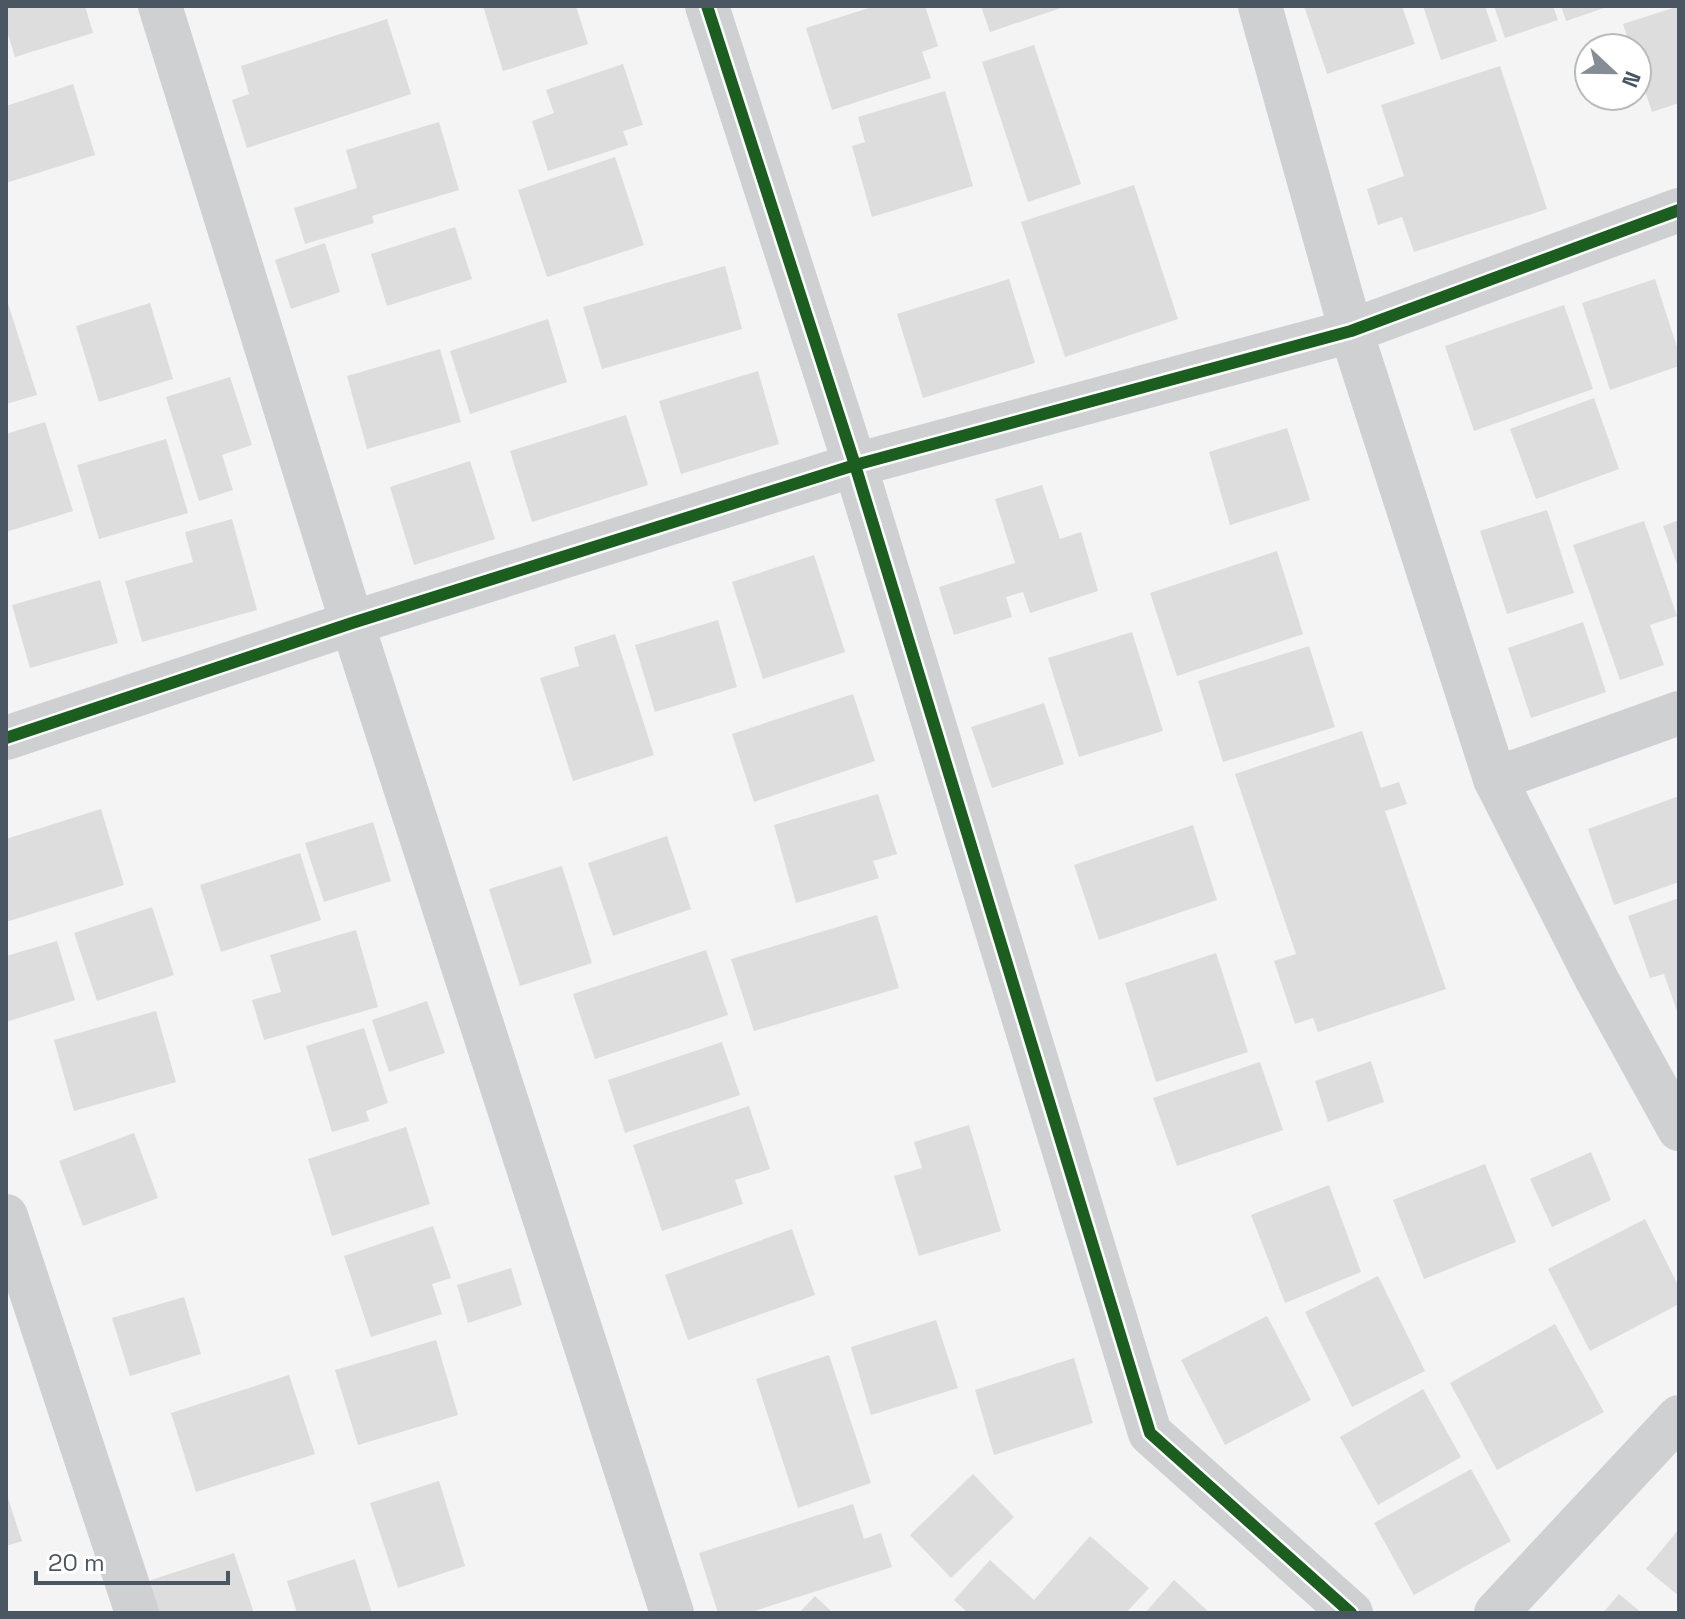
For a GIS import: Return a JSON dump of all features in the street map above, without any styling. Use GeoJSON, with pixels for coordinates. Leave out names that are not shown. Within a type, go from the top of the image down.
{"type":"FeatureCollection","features":[{"type":"Feature","properties":{"kind":"street"},"geometry":{"type":"LineString","coordinates":[[160,6],[352,623],[672,1613]]}},
{"type":"Feature","properties":{"kind":"street"},"geometry":{"type":"LineString","coordinates":[[707,6],[855,465],[1150,1433],[1351,1613]]}},
{"type":"Feature","properties":{"kind":"street"},"geometry":{"type":"LineString","coordinates":[[1260,6],[1351,331],[1495,779],[1597,980],[1679,1129]]}},
{"type":"Feature","properties":{"kind":"street"},"geometry":{"type":"LineString","coordinates":[[6,738],[352,623],[855,465],[1351,331],[1679,210]]}},
{"type":"Feature","properties":{"kind":"street"},"geometry":{"type":"LineString","coordinates":[[1495,779],[1679,713]]}},
{"type":"Feature","properties":{"kind":"street"},"geometry":{"type":"LineString","coordinates":[[6,1216],[137,1613]]}},
{"type":"Feature","properties":{"kind":"street"},"geometry":{"type":"LineString","coordinates":[[1496,1613],[1679,1417]]}},
{"type":"Feature","properties":{"kind":"building"},"geometry":{"type":"Polygon","coordinates":[[[6,6],[85,6],[93,33],[15,57],[6,28],[6,6]]]}},
{"type":"Feature","properties":{"kind":"building"},"geometry":{"type":"Polygon","coordinates":[[[483,6],[576,6],[588,44],[503,71],[483,6]]]}},
{"type":"Feature","properties":{"kind":"building"},"geometry":{"type":"Polygon","coordinates":[[[875,6],[925,6],[938,46],[922,52],[931,78],[832,110],[806,28],[875,6]]]}},
{"type":"Feature","properties":{"kind":"building"},"geometry":{"type":"Polygon","coordinates":[[[981,6],[1064,6],[1064,7],[990,32],[981,6]]]}},
{"type":"Feature","properties":{"kind":"building"},"geometry":{"type":"Polygon","coordinates":[[[1304,6],[1402,6],[1415,44],[1327,74],[1304,6]]]}},
{"type":"Feature","properties":{"kind":"building"},"geometry":{"type":"Polygon","coordinates":[[[1423,6],[1485,6],[1497,41],[1441,60],[1423,6]]]}},
{"type":"Feature","properties":{"kind":"building"},"geometry":{"type":"Polygon","coordinates":[[[1494,6],[1553,6],[1558,20],[1505,38],[1494,6]]]}},
{"type":"Feature","properties":{"kind":"building"},"geometry":{"type":"Polygon","coordinates":[[[1561,6],[1607,6],[1607,7],[1566,21],[1561,6]]]}},
{"type":"Feature","properties":{"kind":"building"},"geometry":{"type":"Polygon","coordinates":[[[1679,6],[1679,103],[1653,112],[1653,32],[1626,32],[1623,24],[1679,6]]]}},
{"type":"Feature","properties":{"kind":"building"},"geometry":{"type":"Polygon","coordinates":[[[387,19],[411,94],[247,148],[232,100],[249,94],[241,66],[387,19]]]}},
{"type":"Feature","properties":{"kind":"building"},"geometry":{"type":"Polygon","coordinates":[[[1034,45],[1081,184],[1028,202],[982,62],[1034,45]]]}},
{"type":"Feature","properties":{"kind":"building"},"geometry":{"type":"Polygon","coordinates":[[[623,64],[643,125],[623,131],[628,145],[548,171],[532,121],[554,113],[546,90],[623,64]]]}},
{"type":"Feature","properties":{"kind":"building"},"geometry":{"type":"Polygon","coordinates":[[[1500,66],[1547,209],[1414,252],[1402,217],[1378,225],[1367,189],[1404,176],[1381,105],[1500,66]]]}},
{"type":"Feature","properties":{"kind":"building"},"geometry":{"type":"Polygon","coordinates":[[[73,84],[95,155],[6,183],[6,106],[73,84]]]}},
{"type":"Feature","properties":{"kind":"building"},"geometry":{"type":"Polygon","coordinates":[[[945,91],[973,186],[872,217],[852,146],[865,142],[858,117],[945,91]]]}},
{"type":"Feature","properties":{"kind":"building"},"geometry":{"type":"Polygon","coordinates":[[[439,122],[459,190],[372,216],[374,223],[305,244],[294,208],[357,188],[346,150],[439,122]]]}},
{"type":"Feature","properties":{"kind":"building"},"geometry":{"type":"Polygon","coordinates":[[[615,157],[644,245],[547,277],[518,190],[615,157]]]}},
{"type":"Feature","properties":{"kind":"building"},"geometry":{"type":"Polygon","coordinates":[[[1134,185],[1178,319],[1065,357],[1021,222],[1134,185]]]}},
{"type":"Feature","properties":{"kind":"building"},"geometry":{"type":"Polygon","coordinates":[[[455,227],[472,279],[387,306],[371,254],[455,227]]]}},
{"type":"Feature","properties":{"kind":"building"},"geometry":{"type":"Polygon","coordinates":[[[325,243],[340,292],[291,309],[275,260],[325,243]]]}},
{"type":"Feature","properties":{"kind":"building"},"geometry":{"type":"Polygon","coordinates":[[[725,266],[742,329],[602,369],[583,307],[725,266]]]}},
{"type":"Feature","properties":{"kind":"building"},"geometry":{"type":"Polygon","coordinates":[[[1009,279],[1035,363],[923,398],[897,314],[1009,279]]]}},
{"type":"Feature","properties":{"kind":"building"},"geometry":{"type":"Polygon","coordinates":[[[1655,279],[1679,353],[1679,366],[1610,390],[1582,303],[1655,279]]]}},
{"type":"Feature","properties":{"kind":"building"},"geometry":{"type":"Polygon","coordinates":[[[6,297],[37,395],[6,404],[6,297]]]}},
{"type":"Feature","properties":{"kind":"building"},"geometry":{"type":"Polygon","coordinates":[[[150,303],[173,379],[99,402],[76,326],[150,303]]]}},
{"type":"Feature","properties":{"kind":"building"},"geometry":{"type":"Polygon","coordinates":[[[1564,305],[1593,389],[1474,431],[1445,346],[1564,305]]]}},
{"type":"Feature","properties":{"kind":"building"},"geometry":{"type":"Polygon","coordinates":[[[548,319],[567,382],[470,414],[450,351],[548,319]]]}},
{"type":"Feature","properties":{"kind":"building"},"geometry":{"type":"Polygon","coordinates":[[[440,349],[461,422],[367,449],[347,376],[440,349]]]}},
{"type":"Feature","properties":{"kind":"building"},"geometry":{"type":"Polygon","coordinates":[[[758,371],[779,444],[681,474],[659,401],[758,371]]]}},
{"type":"Feature","properties":{"kind":"building"},"geometry":{"type":"Polygon","coordinates":[[[230,377],[252,445],[222,455],[233,490],[199,501],[166,397],[230,377]]]}},
{"type":"Feature","properties":{"kind":"building"},"geometry":{"type":"Polygon","coordinates":[[[1594,398],[1619,469],[1536,499],[1510,429],[1594,398]]]}},
{"type":"Feature","properties":{"kind":"building"},"geometry":{"type":"Polygon","coordinates":[[[626,415],[648,485],[532,522],[510,451],[626,415]]]}},
{"type":"Feature","properties":{"kind":"building"},"geometry":{"type":"Polygon","coordinates":[[[45,422],[73,511],[6,532],[6,434],[45,422]]]}},
{"type":"Feature","properties":{"kind":"building"},"geometry":{"type":"Polygon","coordinates":[[[1287,428],[1310,500],[1230,525],[1209,452],[1287,428]]]}},
{"type":"Feature","properties":{"kind":"building"},"geometry":{"type":"Polygon","coordinates":[[[166,439],[188,513],[99,539],[77,465],[166,439]]]}},
{"type":"Feature","properties":{"kind":"building"},"geometry":{"type":"Polygon","coordinates":[[[470,461],[495,539],[414,565],[390,487],[470,461]]]}},
{"type":"Feature","properties":{"kind":"building"},"geometry":{"type":"Polygon","coordinates":[[[1042,485],[1060,539],[1081,532],[1098,591],[1030,613],[1023,592],[1006,597],[1012,617],[954,635],[939,587],[1015,563],[995,499],[1042,485]]]}},
{"type":"Feature","properties":{"kind":"building"},"geometry":{"type":"Polygon","coordinates":[[[1547,510],[1574,593],[1507,614],[1480,531],[1547,510]]]}},
{"type":"Feature","properties":{"kind":"building"},"geometry":{"type":"Polygon","coordinates":[[[232,519],[257,610],[142,642],[125,581],[193,562],[185,532],[232,519]]]}},
{"type":"Feature","properties":{"kind":"building"},"geometry":{"type":"Polygon","coordinates":[[[1679,520],[1679,570],[1663,526],[1679,520]]]}},
{"type":"Feature","properties":{"kind":"building"},"geometry":{"type":"Polygon","coordinates":[[[1644,521],[1677,616],[1650,625],[1664,665],[1620,680],[1573,545],[1644,521]]]}},
{"type":"Feature","properties":{"kind":"building"},"geometry":{"type":"Polygon","coordinates":[[[1277,551],[1303,634],[1177,676],[1150,593],[1277,551]]]}},
{"type":"Feature","properties":{"kind":"building"},"geometry":{"type":"Polygon","coordinates":[[[814,555],[845,652],[763,679],[732,582],[814,555]]]}},
{"type":"Feature","properties":{"kind":"building"},"geometry":{"type":"Polygon","coordinates":[[[100,580],[118,643],[30,668],[12,605],[100,580]]]}},
{"type":"Feature","properties":{"kind":"building"},"geometry":{"type":"Polygon","coordinates":[[[718,620],[737,687],[655,712],[635,645],[718,620]]]}},
{"type":"Feature","properties":{"kind":"building"},"geometry":{"type":"Polygon","coordinates":[[[1583,622],[1606,692],[1531,718],[1508,648],[1583,622]]]}},
{"type":"Feature","properties":{"kind":"building"},"geometry":{"type":"Polygon","coordinates":[[[1132,632],[1163,731],[1079,757],[1048,658],[1132,632]]]}},
{"type":"Feature","properties":{"kind":"building"},"geometry":{"type":"Polygon","coordinates":[[[615,634],[654,755],[573,781],[540,678],[579,666],[574,647],[615,634]]]}},
{"type":"Feature","properties":{"kind":"building"},"geometry":{"type":"Polygon","coordinates":[[[1309,646],[1335,727],[1223,762],[1198,681],[1309,646]]]}},
{"type":"Feature","properties":{"kind":"building"},"geometry":{"type":"Polygon","coordinates":[[[853,694],[875,761],[754,802],[732,734],[853,694]]]}},
{"type":"Feature","properties":{"kind":"building"},"geometry":{"type":"Polygon","coordinates":[[[1044,703],[1064,764],[992,788],[971,727],[1044,703]]]}},
{"type":"Feature","properties":{"kind":"building"},"geometry":{"type":"Polygon","coordinates":[[[1362,731],[1381,788],[1399,782],[1407,804],[1385,811],[1446,989],[1318,1032],[1313,1018],[1295,1024],[1274,961],[1296,954],[1235,774],[1362,731]]]}},
{"type":"Feature","properties":{"kind":"building"},"geometry":{"type":"Polygon","coordinates":[[[878,794],[897,854],[873,861],[879,878],[796,903],[774,825],[878,794]]]}},
{"type":"Feature","properties":{"kind":"building"},"geometry":{"type":"Polygon","coordinates":[[[1679,796],[1679,882],[1614,905],[1588,829],[1679,796]]]}},
{"type":"Feature","properties":{"kind":"building"},"geometry":{"type":"Polygon","coordinates":[[[101,809],[124,885],[6,922],[6,839],[101,809]]]}},
{"type":"Feature","properties":{"kind":"building"},"geometry":{"type":"Polygon","coordinates":[[[373,822],[391,881],[324,902],[305,843],[373,822]]]}},
{"type":"Feature","properties":{"kind":"building"},"geometry":{"type":"Polygon","coordinates":[[[1193,825],[1217,900],[1099,940],[1074,865],[1193,825]]]}},
{"type":"Feature","properties":{"kind":"building"},"geometry":{"type":"Polygon","coordinates":[[[667,836],[691,909],[613,936],[588,863],[667,836]]]}},
{"type":"Feature","properties":{"kind":"building"},"geometry":{"type":"Polygon","coordinates":[[[300,853],[321,920],[221,952],[200,885],[300,853]]]}},
{"type":"Feature","properties":{"kind":"building"},"geometry":{"type":"Polygon","coordinates":[[[562,866],[592,963],[520,986],[489,889],[562,866]]]}},
{"type":"Feature","properties":{"kind":"building"},"geometry":{"type":"Polygon","coordinates":[[[1679,898],[1679,1017],[1664,974],[1650,978],[1628,916],[1679,898]]]}},
{"type":"Feature","properties":{"kind":"building"},"geometry":{"type":"Polygon","coordinates":[[[152,907],[174,975],[97,1001],[74,933],[152,907]]]}},
{"type":"Feature","properties":{"kind":"building"},"geometry":{"type":"Polygon","coordinates":[[[877,915],[899,988],[754,1031],[731,959],[877,915]]]}},
{"type":"Feature","properties":{"kind":"building"},"geometry":{"type":"Polygon","coordinates":[[[356,930],[378,1007],[264,1040],[252,1000],[281,992],[270,955],[356,930]]]}},
{"type":"Feature","properties":{"kind":"building"},"geometry":{"type":"Polygon","coordinates":[[[57,941],[75,1000],[6,1022],[6,956],[57,941]]]}},
{"type":"Feature","properties":{"kind":"building"},"geometry":{"type":"Polygon","coordinates":[[[706,950],[728,1015],[595,1059],[573,994],[706,950]]]}},
{"type":"Feature","properties":{"kind":"building"},"geometry":{"type":"Polygon","coordinates":[[[1216,953],[1248,1052],[1156,1082],[1125,983],[1216,953]]]}},
{"type":"Feature","properties":{"kind":"building"},"geometry":{"type":"Polygon","coordinates":[[[427,1001],[445,1053],[389,1072],[372,1020],[427,1001]]]}},
{"type":"Feature","properties":{"kind":"building"},"geometry":{"type":"Polygon","coordinates":[[[156,1011],[176,1082],[74,1111],[54,1040],[156,1011]]]}},
{"type":"Feature","properties":{"kind":"building"},"geometry":{"type":"Polygon","coordinates":[[[364,1028],[388,1103],[366,1111],[369,1121],[332,1132],[306,1046],[364,1028]]]}},
{"type":"Feature","properties":{"kind":"building"},"geometry":{"type":"Polygon","coordinates":[[[722,1042],[740,1095],[625,1133],[608,1080],[722,1042]]]}},
{"type":"Feature","properties":{"kind":"building"},"geometry":{"type":"Polygon","coordinates":[[[1371,1061],[1384,1102],[1328,1122],[1315,1081],[1371,1061]]]}},
{"type":"Feature","properties":{"kind":"building"},"geometry":{"type":"Polygon","coordinates":[[[1260,1062],[1283,1130],[1177,1166],[1153,1098],[1260,1062]]]}},
{"type":"Feature","properties":{"kind":"building"},"geometry":{"type":"Polygon","coordinates":[[[749,1106],[770,1169],[735,1180],[743,1204],[662,1231],[633,1145],[749,1106]]]}},
{"type":"Feature","properties":{"kind":"building"},"geometry":{"type":"Polygon","coordinates":[[[969,1125],[1001,1231],[919,1256],[894,1176],[922,1168],[914,1142],[969,1125]]]}},
{"type":"Feature","properties":{"kind":"building"},"geometry":{"type":"Polygon","coordinates":[[[406,1127],[430,1204],[332,1236],[308,1159],[406,1127]]]}},
{"type":"Feature","properties":{"kind":"building"},"geometry":{"type":"Polygon","coordinates":[[[134,1133],[158,1198],[83,1226],[59,1161],[134,1133]]]}},
{"type":"Feature","properties":{"kind":"building"},"geometry":{"type":"Polygon","coordinates":[[[1591,1152],[1611,1200],[1552,1227],[1530,1179],[1591,1152]]]}},
{"type":"Feature","properties":{"kind":"building"},"geometry":{"type":"Polygon","coordinates":[[[1485,1164],[1516,1242],[1424,1279],[1393,1200],[1485,1164]]]}},
{"type":"Feature","properties":{"kind":"building"},"geometry":{"type":"Polygon","coordinates":[[[1329,1185],[1361,1272],[1285,1303],[1251,1215],[1329,1185]]]}},
{"type":"Feature","properties":{"kind":"building"},"geometry":{"type":"Polygon","coordinates":[[[1645,1219],[1679,1287],[1679,1304],[1590,1351],[1548,1269],[1645,1219]]]}},
{"type":"Feature","properties":{"kind":"building"},"geometry":{"type":"Polygon","coordinates":[[[433,1226],[451,1278],[432,1284],[442,1314],[371,1337],[344,1256],[433,1226]]]}},
{"type":"Feature","properties":{"kind":"building"},"geometry":{"type":"Polygon","coordinates":[[[792,1229],[815,1295],[688,1340],[665,1275],[792,1229]]]}},
{"type":"Feature","properties":{"kind":"building"},"geometry":{"type":"Polygon","coordinates":[[[511,1268],[522,1305],[468,1323],[457,1285],[511,1268]]]}},
{"type":"Feature","properties":{"kind":"building"},"geometry":{"type":"Polygon","coordinates":[[[1378,1276],[1425,1371],[1352,1407],[1305,1312],[1378,1276]]]}},
{"type":"Feature","properties":{"kind":"building"},"geometry":{"type":"Polygon","coordinates":[[[184,1297],[201,1354],[130,1376],[112,1318],[184,1297]]]}},
{"type":"Feature","properties":{"kind":"building"},"geometry":{"type":"Polygon","coordinates":[[[1267,1316],[1311,1400],[1225,1445],[1181,1360],[1267,1316]]]}},
{"type":"Feature","properties":{"kind":"building"},"geometry":{"type":"Polygon","coordinates":[[[936,1320],[958,1388],[871,1415],[851,1347],[936,1320]]]}},
{"type":"Feature","properties":{"kind":"building"},"geometry":{"type":"Polygon","coordinates":[[[1555,1324],[1604,1412],[1497,1470],[1450,1383],[1555,1324]]]}},
{"type":"Feature","properties":{"kind":"building"},"geometry":{"type":"Polygon","coordinates":[[[436,1340],[458,1415],[358,1445],[335,1370],[436,1340]]]}},
{"type":"Feature","properties":{"kind":"building"},"geometry":{"type":"Polygon","coordinates":[[[829,1355],[871,1483],[798,1508],[756,1379],[829,1355]]]}},
{"type":"Feature","properties":{"kind":"building"},"geometry":{"type":"Polygon","coordinates":[[[1074,1358],[1093,1423],[994,1455],[975,1390],[1074,1358]]]}},
{"type":"Feature","properties":{"kind":"building"},"geometry":{"type":"Polygon","coordinates":[[[289,1375],[315,1454],[196,1492],[171,1413],[289,1375]]]}},
{"type":"Feature","properties":{"kind":"building"},"geometry":{"type":"Polygon","coordinates":[[[1423,1389],[1461,1457],[1378,1505],[1340,1437],[1423,1389]]]}},
{"type":"Feature","properties":{"kind":"building"},"geometry":{"type":"Polygon","coordinates":[[[1471,1469],[1511,1541],[1414,1595],[1374,1523],[1471,1469]]]}},
{"type":"Feature","properties":{"kind":"building"},"geometry":{"type":"Polygon","coordinates":[[[973,1474],[1014,1517],[951,1578],[910,1535],[973,1474]]]}},
{"type":"Feature","properties":{"kind":"building"},"geometry":{"type":"Polygon","coordinates":[[[439,1481],[465,1566],[398,1588],[370,1503],[439,1481]]]}},
{"type":"Feature","properties":{"kind":"building"},"geometry":{"type":"Polygon","coordinates":[[[6,1492],[22,1541],[6,1546],[6,1492]]]}},
{"type":"Feature","properties":{"kind":"building"},"geometry":{"type":"Polygon","coordinates":[[[853,1504],[864,1539],[881,1533],[892,1567],[748,1613],[718,1613],[699,1553],[853,1504]]]}},
{"type":"Feature","properties":{"kind":"building"},"geometry":{"type":"Polygon","coordinates":[[[1679,1529],[1679,1596],[1646,1569],[1679,1529]]]}},
{"type":"Feature","properties":{"kind":"building"},"geometry":{"type":"Polygon","coordinates":[[[1090,1536],[1149,1588],[1126,1613],[968,1613],[954,1600],[990,1560],[1034,1600],[1090,1536]]]}},
{"type":"Feature","properties":{"kind":"building"},"geometry":{"type":"Polygon","coordinates":[[[234,1553],[254,1613],[159,1613],[148,1581],[234,1553]]]}},
{"type":"Feature","properties":{"kind":"building"},"geometry":{"type":"Polygon","coordinates":[[[355,1559],[372,1613],[297,1613],[287,1581],[355,1559]]]}},
{"type":"Feature","properties":{"kind":"building"},"geometry":{"type":"Polygon","coordinates":[[[1174,1580],[1210,1613],[1145,1613],[1174,1580]]]}},
{"type":"Feature","properties":{"kind":"building"},"geometry":{"type":"Polygon","coordinates":[[[1619,1594],[1642,1613],[1603,1613],[1619,1594]]]}},
{"type":"Feature","properties":{"kind":"building"},"geometry":{"type":"Polygon","coordinates":[[[815,1596],[833,1613],[799,1613],[815,1596]]]}},
{"type":"Feature","properties":{"kind":"cycle path"},"geometry":{"type":"LineString","coordinates":[[707,6],[855,465],[1150,1433],[1351,1613]]}},
{"type":"Feature","properties":{"kind":"cycle path"},"geometry":{"type":"LineString","coordinates":[[6,738],[352,623],[855,465],[1351,331],[1679,210]]}}]}
